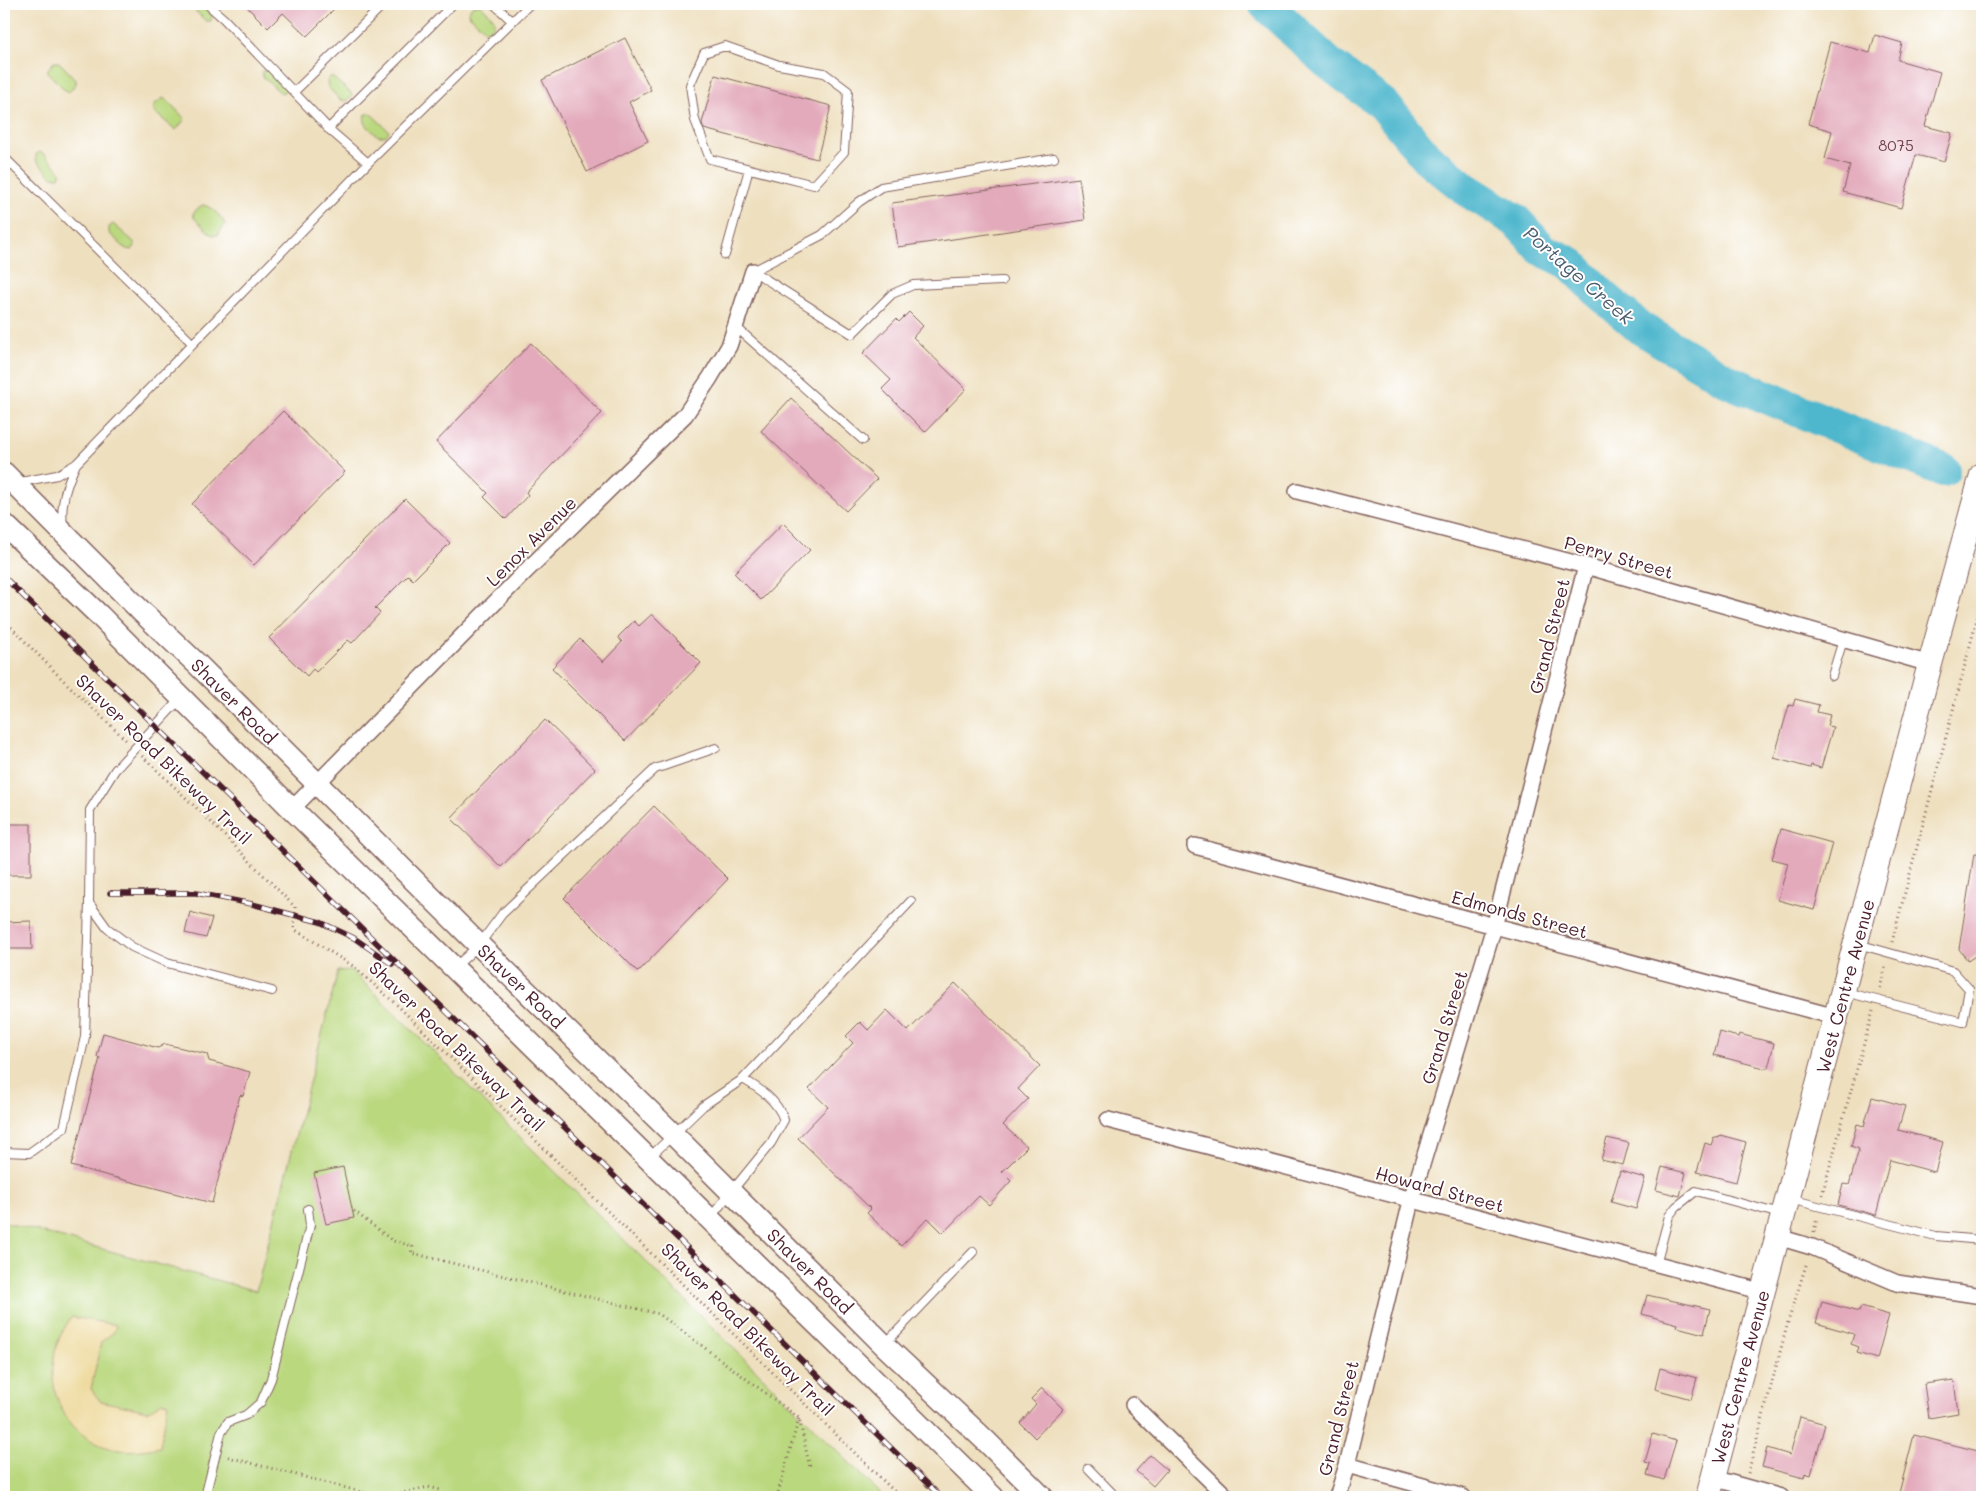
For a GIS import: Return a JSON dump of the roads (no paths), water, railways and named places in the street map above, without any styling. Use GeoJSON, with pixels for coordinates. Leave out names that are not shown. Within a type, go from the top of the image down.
{"type":"FeatureCollection","features":[{"type":"Feature","properties":{"kind":"main road","name":"West Centre Avenue"},"geometry":{"type":"LineString","coordinates":[[1711,1488],[1982,475]]}},
{"type":"Feature","properties":{"kind":"main road","name":"Shaver Road"},"geometry":{"type":"LineString","coordinates":[[9,478],[479,946],[674,1135],[884,1345],[987,1442],[1042,1497]]}},
{"type":"Feature","properties":{"kind":"main road","name":"Shaver Road"},"geometry":{"type":"LineString","coordinates":[[4,524],[99,614],[292,809],[993,1497]]}},
{"type":"Feature","properties":{"kind":"street","name":"Lenox Avenue"},"geometry":{"type":"LineString","coordinates":[[292,809],[522,575],[685,415],[729,346],[753,271]]}},
{"type":"Feature","properties":{"kind":"street","name":"Perry Street"},"geometry":{"type":"LineString","coordinates":[[1297,491],[1586,566],[1930,664]]}},
{"type":"Feature","properties":{"kind":"street","name":"Grand Street"},"geometry":{"type":"LineString","coordinates":[[1336,1497],[1347,1465],[1411,1201],[1494,927],[1586,566]]}},
{"type":"Feature","properties":{"kind":"street","name":"Edmonds Street"},"geometry":{"type":"LineString","coordinates":[[1195,846],[1836,1017]]}},
{"type":"Feature","properties":{"kind":"street","name":"Howard Street"},"geometry":{"type":"LineString","coordinates":[[1108,1120],[1411,1201],[1764,1292]]}},
{"type":"Feature","properties":{"kind":"street"},"geometry":{"type":"LineString","coordinates":[[1783,1217],[1812,1247],[1897,1283],[1982,1296]]}},
{"type":"Feature","properties":{"kind":"street"},"geometry":{"type":"LineString","coordinates":[[1133,1405],[1227,1497]]}},
{"type":"Feature","properties":{"kind":"street"},"geometry":{"type":"LineString","coordinates":[[1347,1465],[1463,1497]]}},
{"type":"Feature","properties":{"kind":"street"},"geometry":{"type":"LineString","coordinates":[[1711,1488],[1744,1486],[1782,1497]]}},
{"type":"Feature","properties":{"kind":"lane"},"geometry":{"type":"LineString","coordinates":[[207,4],[224,19],[328,129],[368,163]]}},
{"type":"Feature","properties":{"kind":"lane"},"geometry":{"type":"LineString","coordinates":[[294,92],[384,4]]}},
{"type":"Feature","properties":{"kind":"lane"},"geometry":{"type":"LineString","coordinates":[[328,129],[452,4]]}},
{"type":"Feature","properties":{"kind":"lane"},"geometry":{"type":"LineString","coordinates":[[494,4],[512,21]]}},
{"type":"Feature","properties":{"kind":"lane"},"geometry":{"type":"LineString","coordinates":[[9,478],[57,475],[76,464],[368,163],[530,4]]}},
{"type":"Feature","properties":{"kind":"lane"},"geometry":{"type":"LineString","coordinates":[[725,46],[779,65],[824,73],[848,91],[844,152],[814,185],[750,169],[710,159],[695,120],[690,85],[704,52],[725,46]]}},
{"type":"Feature","properties":{"kind":"lane"},"geometry":{"type":"LineString","coordinates":[[4,157],[192,343]]}},
{"type":"Feature","properties":{"kind":"lane"},"geometry":{"type":"LineString","coordinates":[[1002,281],[913,285],[892,294],[852,334],[753,271],[822,235],[859,202],[881,187],[1054,158]]}},
{"type":"Feature","properties":{"kind":"lane"},"geometry":{"type":"LineString","coordinates":[[725,256],[750,169]]}},
{"type":"Feature","properties":{"kind":"lane"},"geometry":{"type":"LineString","coordinates":[[736,327],[863,440]]}},
{"type":"Feature","properties":{"kind":"lane"},"geometry":{"type":"LineString","coordinates":[[65,534],[62,515],[64,497],[66,486],[76,464]]}},
{"type":"Feature","properties":{"kind":"lane"},"geometry":{"type":"LineString","coordinates":[[1832,676],[1843,640]]}},
{"type":"Feature","properties":{"kind":"lane"},"geometry":{"type":"LineString","coordinates":[[4,1152],[30,1153],[64,1128],[86,1037],[90,810],[115,770],[181,698]]}},
{"type":"Feature","properties":{"kind":"lane"},"geometry":{"type":"LineString","coordinates":[[454,968],[479,946],[502,914],[655,769],[716,748]]}},
{"type":"Feature","properties":{"kind":"lane"},"geometry":{"type":"LineString","coordinates":[[647,1159],[703,1106],[743,1078],[911,901]]}},
{"type":"Feature","properties":{"kind":"lane"},"geometry":{"type":"LineString","coordinates":[[89,903],[107,928],[132,947],[167,963],[272,991]]}},
{"type":"Feature","properties":{"kind":"lane"},"geometry":{"type":"LineString","coordinates":[[1843,992],[1963,1022],[1969,989],[1954,971],[1856,943]]}},
{"type":"Feature","properties":{"kind":"lane"},"geometry":{"type":"LineString","coordinates":[[708,1219],[771,1143],[784,1120],[780,1109],[761,1090],[743,1078]]}},
{"type":"Feature","properties":{"kind":"lane"},"geometry":{"type":"LineString","coordinates":[[1656,1264],[1669,1216],[1676,1207],[1696,1191],[1783,1217],[1819,1205],[1936,1236],[1982,1240]]}},
{"type":"Feature","properties":{"kind":"lane"},"geometry":{"type":"LineString","coordinates":[[204,1497],[221,1433],[228,1422],[246,1415],[261,1402],[272,1379],[310,1225],[308,1209]]}},
{"type":"Feature","properties":{"kind":"lane"},"geometry":{"type":"LineString","coordinates":[[884,1345],[974,1252]]}},
{"type":"Feature","properties":{"kind":"lane"},"geometry":{"type":"LineString","coordinates":[[1088,1468],[1116,1497]]}},
{"type":"Feature","properties":{"kind":"waterway","name":"Portage Creek"},"geometry":{"type":"LineString","coordinates":[[1265,4],[1328,63],[1384,105],[1427,158],[1470,192],[1515,220],[1543,250],[1570,263],[1602,295],[1640,328],[1730,382],[1943,470]]}},
{"type":"Feature","properties":{"kind":"railway"},"geometry":{"type":"LineString","coordinates":[[4,577],[941,1497]]}},
{"type":"Feature","properties":{"kind":"railway"},"geometry":{"type":"LineString","coordinates":[[110,893],[196,893],[252,904],[320,922],[354,938],[392,964]]}}]}
